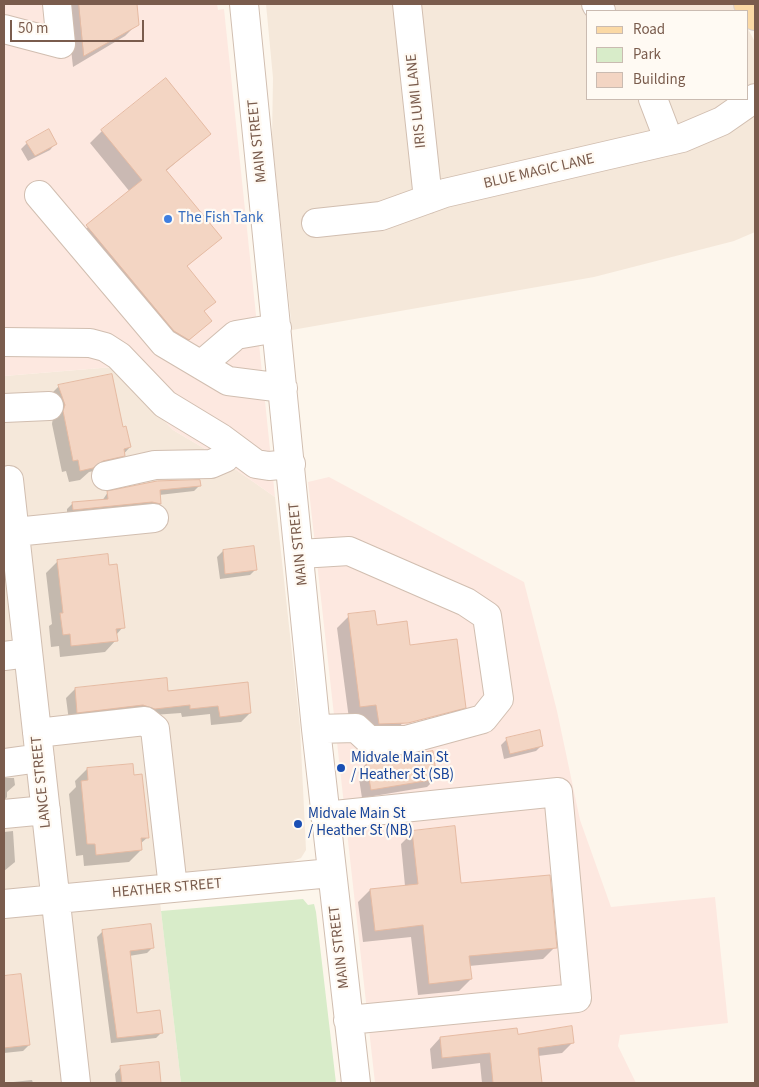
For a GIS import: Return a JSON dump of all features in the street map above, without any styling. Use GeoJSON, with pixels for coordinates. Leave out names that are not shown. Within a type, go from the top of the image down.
{"type":"FeatureCollection","features":[{"type":"Feature","properties":{"kind":"main road"},"geometry":{"type":"LineString","coordinates":[[748,4],[755,16]]}},
{"type":"Feature","properties":{"kind":"street"},"geometry":{"type":"LineString","coordinates":[[4,29],[61,44],[57,4]]}},
{"type":"Feature","properties":{"kind":"street","name":"MAIN STREET"},"geometry":{"type":"LineString","coordinates":[[244,4],[325,816],[356,1083]]}},
{"type":"Feature","properties":{"kind":"street","name":"IRIS LUMI LANE"},"geometry":{"type":"LineString","coordinates":[[406,4],[428,199]]}},
{"type":"Feature","properties":{"kind":"street","name":"BLUE MAGIC LANE"},"geometry":{"type":"LineString","coordinates":[[316,223],[381,216],[428,199],[669,141],[708,129],[755,98]]}},
{"type":"Feature","properties":{"kind":"street"},"geometry":{"type":"LineString","coordinates":[[653,100],[669,141]]}},
{"type":"Feature","properties":{"kind":"street"},"geometry":{"type":"LineString","coordinates":[[38,195],[164,343],[228,381],[283,388]]}},
{"type":"Feature","properties":{"kind":"street"},"geometry":{"type":"LineString","coordinates":[[201,365],[236,335],[276,328]]}},
{"type":"Feature","properties":{"kind":"street"},"geometry":{"type":"LineString","coordinates":[[4,342],[90,343],[106,347],[119,356],[165,404],[262,466],[291,464]]}},
{"type":"Feature","properties":{"kind":"street"},"geometry":{"type":"LineString","coordinates":[[4,408],[49,406]]}},
{"type":"Feature","properties":{"kind":"street"},"geometry":{"type":"LineString","coordinates":[[106,476],[155,465],[211,464],[225,458],[232,447]]}},
{"type":"Feature","properties":{"kind":"street","name":"LANCE STREET"},"geometry":{"type":"LineString","coordinates":[[6,479],[15,532],[13,604],[16,654],[38,745],[76,1083]]}},
{"type":"Feature","properties":{"kind":"street"},"geometry":{"type":"LineString","coordinates":[[15,532],[154,518]]}},
{"type":"Feature","properties":{"kind":"street"},"geometry":{"type":"LineString","coordinates":[[300,554],[348,551],[466,602],[486,616],[499,699],[483,719],[406,740],[369,740],[356,728],[316,729]]}},
{"type":"Feature","properties":{"kind":"street"},"geometry":{"type":"LineString","coordinates":[[4,763],[38,745],[144,721],[155,729],[173,888]]}},
{"type":"Feature","properties":{"kind":"street"},"geometry":{"type":"LineString","coordinates":[[325,816],[558,792],[577,998],[348,1020]]}},
{"type":"Feature","properties":{"kind":"street"},"geometry":{"type":"LineString","coordinates":[[4,814],[46,810]]}},
{"type":"Feature","properties":{"kind":"street","name":"HEATHER STREET"},"geometry":{"type":"LineString","coordinates":[[4,904],[331,873]]}},
{"type":"Feature","properties":{"kind":"shaded area"},"geometry":{"type":"Polygon","coordinates":[[[4,4],[217,4],[218,10],[224,9],[275,497],[212,453],[173,430],[113,367],[4,376],[4,4]]]}},
{"type":"Feature","properties":{"kind":"shaded area"},"geometry":{"type":"Polygon","coordinates":[[[266,4],[733,4],[736,10],[586,10],[586,100],[749,100],[749,31],[755,42],[755,232],[734,241],[594,277],[292,330],[272,139],[273,78],[266,4]]]}},
{"type":"Feature","properties":{"kind":"shaded area"},"geometry":{"type":"Polygon","coordinates":[[[113,367],[173,430],[212,453],[275,497],[300,727],[306,850],[301,858],[288,863],[4,890],[4,376],[113,367]]]}},
{"type":"Feature","properties":{"kind":"shaded area"},"geometry":{"type":"Polygon","coordinates":[[[329,477],[524,582],[557,711],[580,820],[611,907],[715,897],[728,1023],[620,1035],[618,1046],[636,1083],[375,1083],[308,482],[329,477]]]}},
{"type":"Feature","properties":{"kind":"shaded area"},"geometry":{"type":"Polygon","coordinates":[[[160,902],[181,1083],[4,1083],[4,917],[160,902]]]}},
{"type":"Feature","properties":{"kind":"green space"},"geometry":{"type":"Polygon","coordinates":[[[303,899],[308,905],[314,904],[316,912],[336,1083],[181,1083],[161,911],[303,899]]]}},
{"type":"Feature","properties":{"kind":"building"},"geometry":{"type":"Polygon","coordinates":[[[79,4],[137,4],[139,25],[84,56],[79,4]]]}},
{"type":"Feature","properties":{"kind":"building"},"geometry":{"type":"Polygon","coordinates":[[[166,78],[211,134],[166,170],[222,238],[187,266],[216,302],[204,311],[212,321],[189,340],[174,331],[86,225],[142,180],[101,130],[166,78]]]}},
{"type":"Feature","properties":{"kind":"building"},"geometry":{"type":"Polygon","coordinates":[[[49,129],[57,144],[35,156],[26,142],[49,129]]]}},
{"type":"Feature","properties":{"kind":"building"},"geometry":{"type":"Polygon","coordinates":[[[112,374],[123,427],[126,426],[131,447],[124,449],[125,456],[103,461],[93,468],[80,471],[78,460],[73,461],[63,411],[65,405],[58,385],[112,374]]]}},
{"type":"Feature","properties":{"kind":"building"},"geometry":{"type":"Polygon","coordinates":[[[200,480],[201,486],[160,490],[161,504],[152,502],[73,510],[72,502],[108,499],[107,491],[157,481],[200,480]]]}},
{"type":"Feature","properties":{"kind":"building"},"geometry":{"type":"Polygon","coordinates":[[[254,546],[257,570],[225,574],[223,550],[254,546]]]}},
{"type":"Feature","properties":{"kind":"building"},"geometry":{"type":"Polygon","coordinates":[[[108,554],[109,565],[117,564],[125,628],[116,629],[118,641],[71,646],[70,634],[63,635],[60,613],[63,613],[57,560],[108,554]]]}},
{"type":"Feature","properties":{"kind":"building"},"geometry":{"type":"Polygon","coordinates":[[[375,611],[377,625],[407,621],[410,645],[457,639],[466,708],[408,723],[379,724],[376,705],[360,707],[348,614],[375,611]]]}},
{"type":"Feature","properties":{"kind":"building"},"geometry":{"type":"Polygon","coordinates":[[[167,678],[168,691],[248,682],[251,713],[220,717],[218,706],[190,709],[190,705],[155,709],[143,705],[77,713],[75,688],[167,678]]]}},
{"type":"Feature","properties":{"kind":"building"},"geometry":{"type":"Polygon","coordinates":[[[540,730],[543,746],[510,754],[506,738],[540,730]]]}},
{"type":"Feature","properties":{"kind":"building"},"geometry":{"type":"Polygon","coordinates":[[[433,751],[437,779],[371,790],[366,762],[433,751]]]}},
{"type":"Feature","properties":{"kind":"building"},"geometry":{"type":"Polygon","coordinates":[[[133,764],[134,775],[142,774],[149,838],[141,838],[142,850],[96,855],[95,844],[87,844],[81,781],[88,780],[87,768],[133,764]]]}},
{"type":"Feature","properties":{"kind":"building"},"geometry":{"type":"Polygon","coordinates":[[[455,826],[461,883],[550,875],[557,948],[469,956],[472,979],[429,984],[423,925],[375,931],[370,889],[418,884],[412,831],[455,826]]]}},
{"type":"Feature","properties":{"kind":"building"},"geometry":{"type":"Polygon","coordinates":[[[151,924],[154,948],[130,951],[137,1013],[160,1010],[163,1033],[117,1038],[102,930],[151,924]]]}},
{"type":"Feature","properties":{"kind":"building"},"geometry":{"type":"Polygon","coordinates":[[[21,974],[30,1045],[4,1048],[4,976],[21,974]]]}},
{"type":"Feature","properties":{"kind":"building"},"geometry":{"type":"Polygon","coordinates":[[[572,1026],[574,1043],[538,1048],[542,1083],[493,1083],[490,1053],[442,1058],[440,1037],[517,1028],[518,1034],[572,1026]]]}},
{"type":"Feature","properties":{"kind":"building"},"geometry":{"type":"Polygon","coordinates":[[[159,1062],[161,1083],[122,1083],[120,1066],[159,1062]]]}},
{"type":"Feature","properties":{"kind":"place","name":"The Fish Tank"},"geometry":{"type":"Point","coordinates":[168,219]}},
{"type":"Feature","properties":{"kind":"place","name":"Midvale Main St / Heather St (SB)"},"geometry":{"type":"Point","coordinates":[341,768]}},
{"type":"Feature","properties":{"kind":"place","name":"Midvale Main St / Heather St (NB)"},"geometry":{"type":"Point","coordinates":[298,824]}}]}
